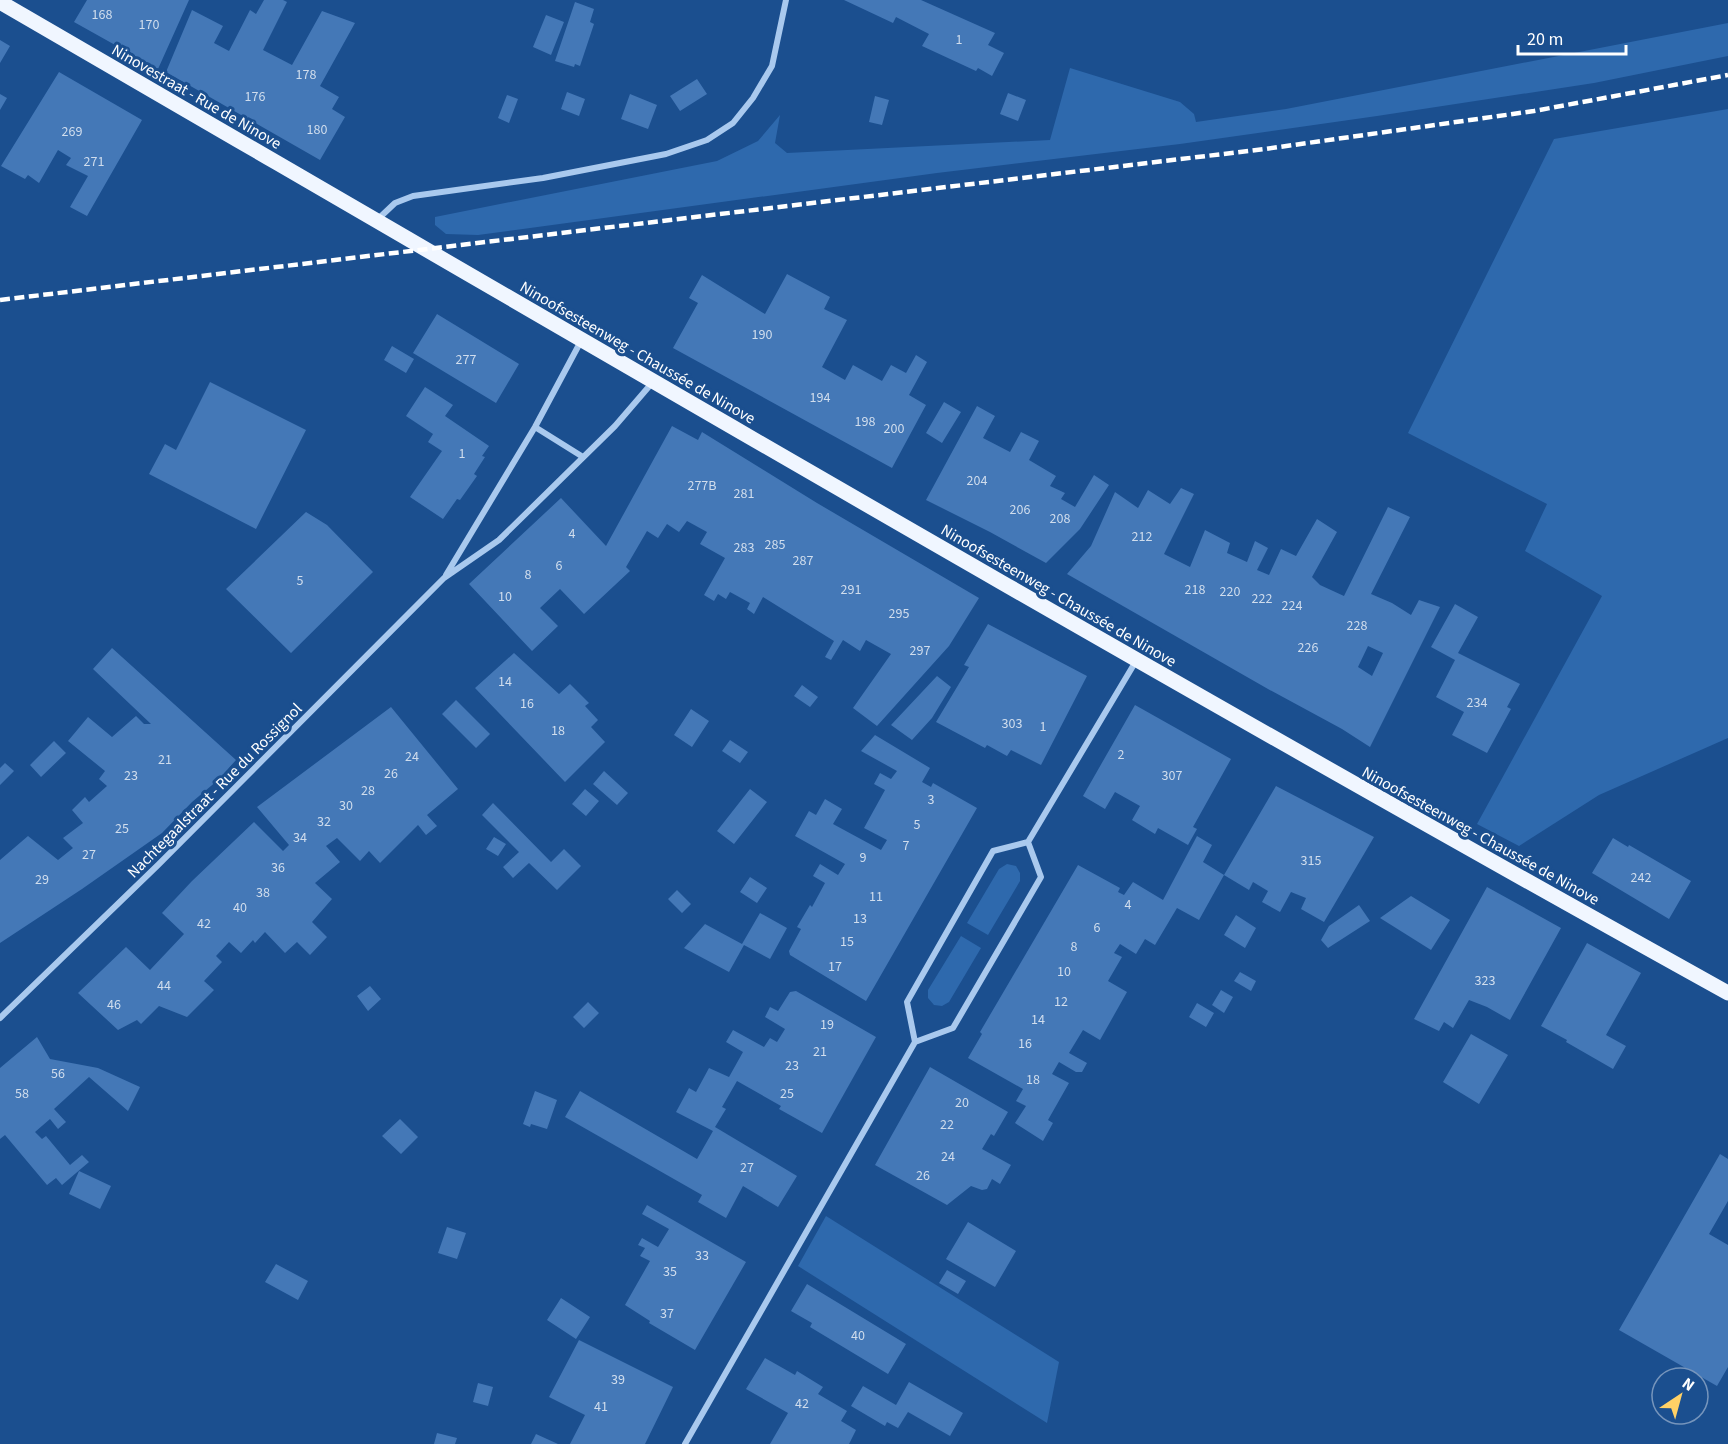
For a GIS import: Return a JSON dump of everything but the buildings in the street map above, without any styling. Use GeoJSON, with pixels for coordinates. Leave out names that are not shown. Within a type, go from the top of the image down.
{"type":"FeatureCollection","features":[{"type":"Feature","properties":{"kind":"main road","name":"Ninovestraat - Rue de Ninove"},"geometry":{"type":"LineString","coordinates":[[0,2],[376,220]]}},
{"type":"Feature","properties":{"kind":"main road","name":"Ninoofsesteenweg - Chaussée de Ninove"},"geometry":{"type":"LineString","coordinates":[[376,220],[1137,661],[1728,993]]}},
{"type":"Feature","properties":{"kind":"street"},"geometry":{"type":"LineString","coordinates":[[376,220],[395,203],[413,196],[543,178],[666,154],[707,140],[733,123],[753,98],[772,66],[786,0]]}},
{"type":"Feature","properties":{"kind":"street","name":"Nachtegaalstraat - Rue du Rossignol"},"geometry":{"type":"LineString","coordinates":[[444,578],[535,427],[581,340]]}},
{"type":"Feature","properties":{"kind":"street","name":"Nachtegaalstraat - Rue du Rossignol"},"geometry":{"type":"LineString","coordinates":[[0,1018],[158,865],[444,578],[498,540],[615,426],[653,382]]}},
{"type":"Feature","properties":{"kind":"street"},"geometry":{"type":"LineString","coordinates":[[535,427],[583,457]]}},
{"type":"Feature","properties":{"kind":"street"},"geometry":{"type":"LineString","coordinates":[[915,1042],[907,1002],[993,851],[1029,842],[1137,661]]}},
{"type":"Feature","properties":{"kind":"street"},"geometry":{"type":"LineString","coordinates":[[685,1444],[915,1042],[952,1028],[1041,877],[1029,842]]}},
{"type":"Feature","properties":{"kind":"shaded area"},"geometry":{"type":"Polygon","coordinates":[[[1728,23],[1728,56],[1594,83],[1180,144],[937,173],[478,235],[446,234],[435,225],[435,217],[717,161],[758,141],[780,115],[775,143],[787,153],[1050,140],[1070,68],[1180,102],[1194,114],[1196,122],[1286,109],[1728,23]]]}},
{"type":"Feature","properties":{"kind":"shaded area"},"geometry":{"type":"Polygon","coordinates":[[[1728,109],[1728,738],[1599,795],[1519,846],[1477,824],[1602,596],[1525,551],[1547,504],[1408,433],[1554,139],[1728,109]]]}},
{"type":"Feature","properties":{"kind":"shaded area"},"geometry":{"type":"Polygon","coordinates":[[[1007,864],[1016,866],[1020,873],[1020,881],[988,935],[967,923],[999,869],[1007,864]]]}},
{"type":"Feature","properties":{"kind":"shaded area"},"geometry":{"type":"Polygon","coordinates":[[[961,936],[981,948],[949,1002],[942,1006],[934,1005],[928,998],[928,990],[961,936]]]}},
{"type":"Feature","properties":{"kind":"shaded area"},"geometry":{"type":"Polygon","coordinates":[[[826,1216],[1059,1362],[1047,1423],[798,1266],[826,1216]]]}},
{"type":"Feature","properties":{"kind":"railway"},"geometry":{"type":"LineString","coordinates":[[0,300],[1265,149],[1534,111],[1728,75]]}}]}
